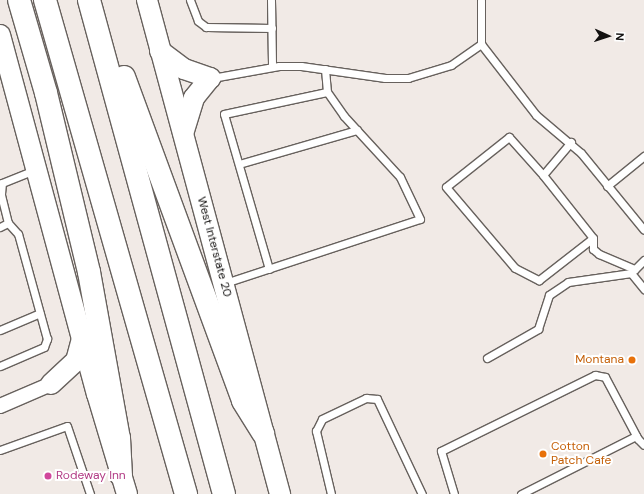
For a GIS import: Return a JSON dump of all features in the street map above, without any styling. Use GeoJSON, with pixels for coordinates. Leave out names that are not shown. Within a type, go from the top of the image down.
{"type":"FeatureCollection","features":[{"type":"Feature","properties":{"kind":"highway"},"geometry":{"type":"LineString","coordinates":[[19,0],[48,101],[89,272],[119,438],[124,485]]}},
{"type":"Feature","properties":{"kind":"highway"},"geometry":{"type":"LineString","coordinates":[[45,0],[186,494]]}},
{"type":"Feature","properties":{"kind":"highway"},"geometry":{"type":"LineString","coordinates":[[89,0],[224,494]]}},
{"type":"Feature","properties":{"kind":"highway"},"geometry":{"type":"LineString","coordinates":[[100,0],[127,86],[243,401],[263,433]]}},
{"type":"Feature","properties":{"kind":"main road","name":"West Interstate 20"},"geometry":{"type":"LineString","coordinates":[[147,0],[280,494]]}},
{"type":"Feature","properties":{"kind":"main road"},"geometry":{"type":"LineString","coordinates":[[0,35],[97,394],[124,485]]}},
{"type":"Feature","properties":{"kind":"main road"},"geometry":{"type":"LineString","coordinates":[[160,51],[184,69],[210,78],[194,98],[183,133]]}},
{"type":"Feature","properties":{"kind":"main road"},"geometry":{"type":"LineString","coordinates":[[51,384],[76,361],[82,339]]}},
{"type":"Feature","properties":{"kind":"main road"},"geometry":{"type":"LineString","coordinates":[[51,384],[81,382],[97,394]]}},
{"type":"Feature","properties":{"kind":"street"},"geometry":{"type":"LineString","coordinates":[[0,406],[51,384]]}},
{"type":"Feature","properties":{"kind":"lane"},"geometry":{"type":"LineString","coordinates":[[190,0],[198,21],[206,27],[272,28]]}},
{"type":"Feature","properties":{"kind":"lane"},"geometry":{"type":"LineString","coordinates":[[271,0],[272,67]]}},
{"type":"Feature","properties":{"kind":"lane"},"geometry":{"type":"LineString","coordinates":[[481,0],[481,44],[536,115],[545,125],[571,142],[644,230]]}},
{"type":"Feature","properties":{"kind":"lane"},"geometry":{"type":"LineString","coordinates":[[210,78],[272,67],[325,69],[385,78],[408,78],[451,65],[481,44]]}},
{"type":"Feature","properties":{"kind":"lane"},"geometry":{"type":"LineString","coordinates":[[224,284],[420,220],[400,177],[357,130],[327,92],[325,69]]}},
{"type":"Feature","properties":{"kind":"lane"},"geometry":{"type":"LineString","coordinates":[[269,269],[224,114],[327,92]]}},
{"type":"Feature","properties":{"kind":"lane"},"geometry":{"type":"LineString","coordinates":[[239,164],[357,130]]}},
{"type":"Feature","properties":{"kind":"lane"},"geometry":{"type":"LineString","coordinates":[[593,238],[539,280],[515,268],[446,187],[509,137],[543,174],[593,238],[593,248],[599,254],[633,271],[644,289]]}},
{"type":"Feature","properties":{"kind":"lane"},"geometry":{"type":"LineString","coordinates":[[543,174],[571,142]]}},
{"type":"Feature","properties":{"kind":"lane"},"geometry":{"type":"LineString","coordinates":[[607,186],[644,156]]}},
{"type":"Feature","properties":{"kind":"lane"},"geometry":{"type":"LineString","coordinates":[[0,366],[44,347],[47,339],[18,234],[8,223],[1,194],[1,181],[37,169]]}},
{"type":"Feature","properties":{"kind":"lane"},"geometry":{"type":"LineString","coordinates":[[0,227],[8,223]]}},
{"type":"Feature","properties":{"kind":"lane"},"geometry":{"type":"LineString","coordinates":[[487,358],[538,329],[549,295],[568,282],[633,271],[644,260]]}},
{"type":"Feature","properties":{"kind":"lane"},"geometry":{"type":"LineString","coordinates":[[0,330],[40,313]]}},
{"type":"Feature","properties":{"kind":"lane"},"geometry":{"type":"LineString","coordinates":[[454,494],[441,451],[595,375],[605,376],[636,436],[644,445]]}},
{"type":"Feature","properties":{"kind":"lane"},"geometry":{"type":"LineString","coordinates":[[331,494],[316,431],[322,419],[366,398],[377,399],[422,494]]}},
{"type":"Feature","properties":{"kind":"lane"},"geometry":{"type":"LineString","coordinates":[[0,450],[67,426],[90,494]]}},
{"type":"Feature","properties":{"kind":"lane"},"geometry":{"type":"LineString","coordinates":[[522,494],[636,436]]}},
{"type":"Feature","properties":{"kind":"place","name":"Montana"},"geometry":{"type":"Point","coordinates":[632,360]}},
{"type":"Feature","properties":{"kind":"place","name":"Cotton Patch Cafe"},"geometry":{"type":"Point","coordinates":[543,454]}},
{"type":"Feature","properties":{"kind":"place","name":"Rodeway Inn"},"geometry":{"type":"Point","coordinates":[48,476]}}]}
